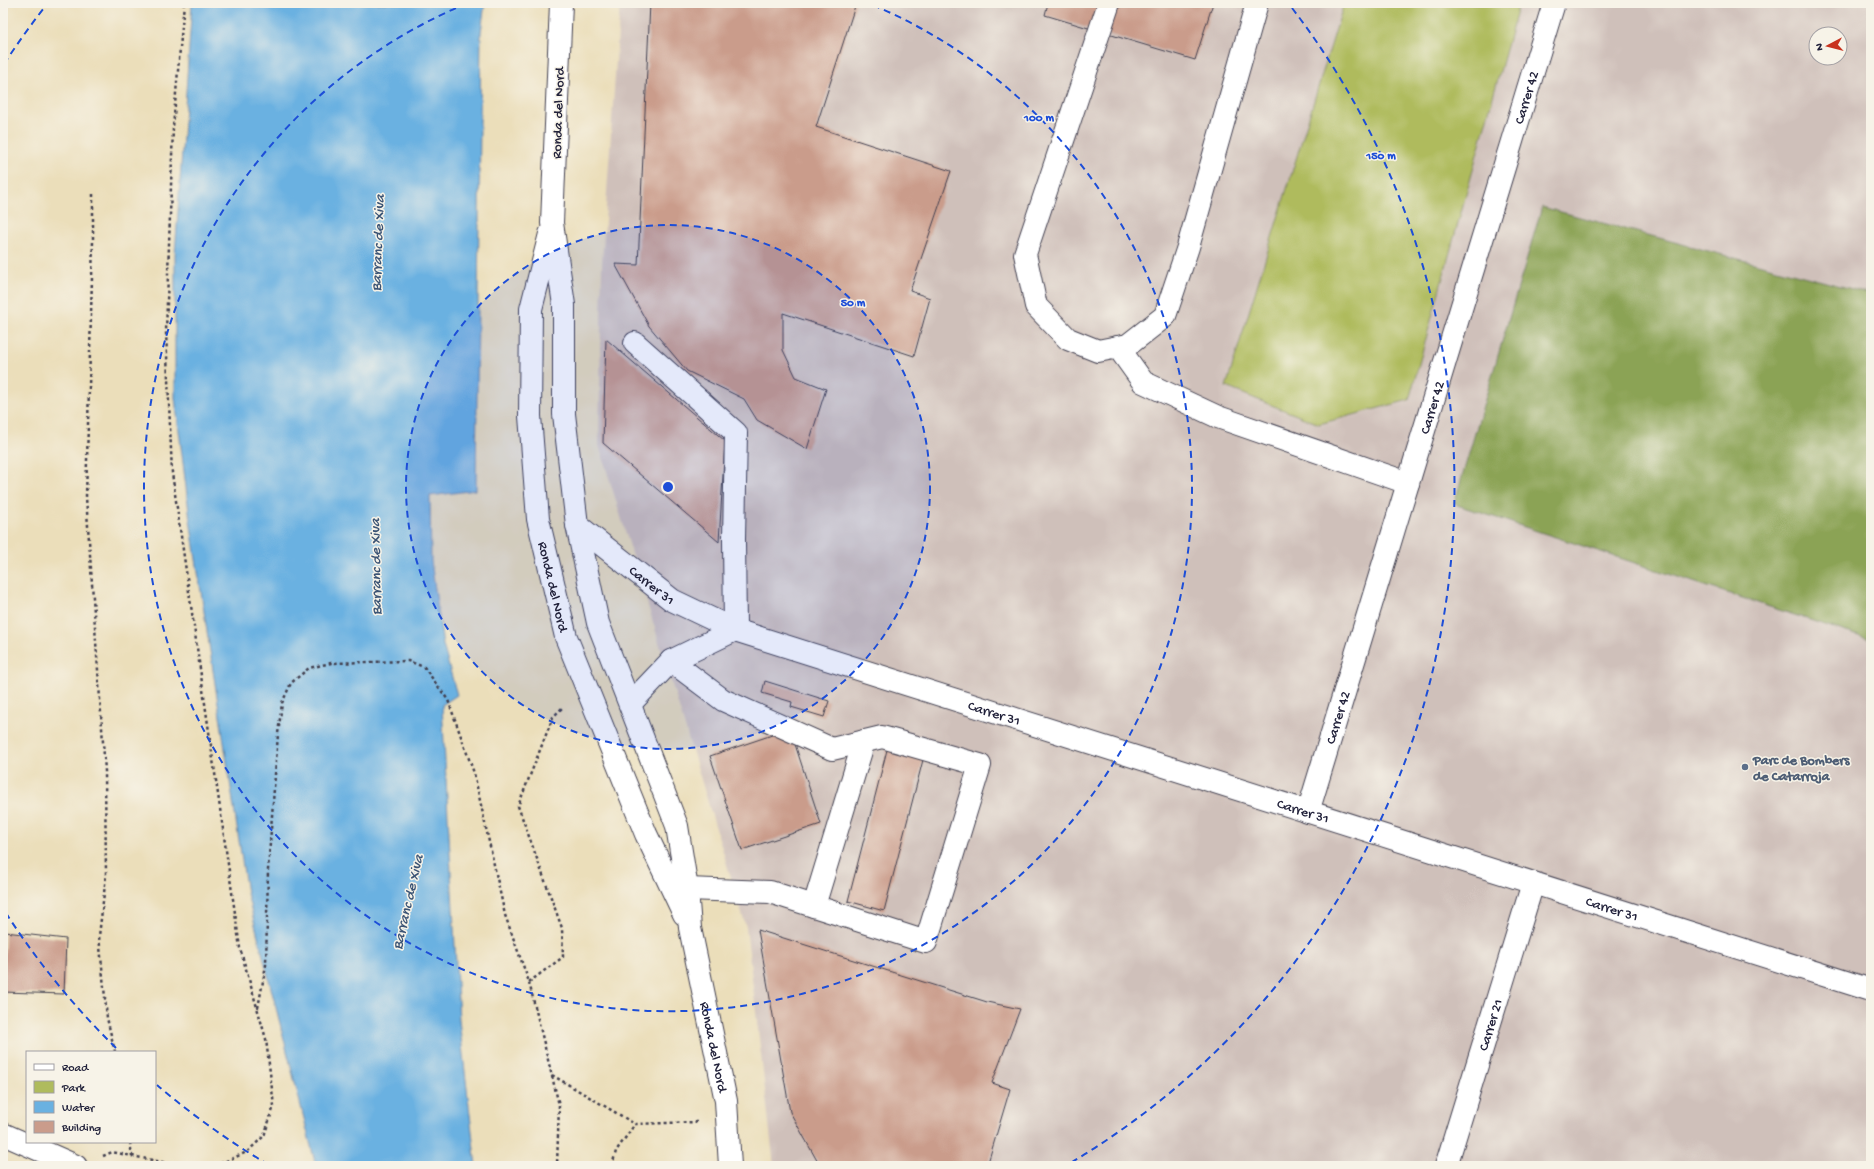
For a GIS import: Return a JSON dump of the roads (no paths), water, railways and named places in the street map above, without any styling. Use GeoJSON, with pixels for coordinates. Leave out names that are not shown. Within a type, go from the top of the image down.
{"type":"FeatureCollection","features":[{"type":"Feature","properties":{"kind":"street","name":"Ronda del Nord"},"geometry":{"type":"LineString","coordinates":[[561,3],[552,223],[564,305],[564,414],[577,525],[598,624],[677,826],[687,889],[690,928],[726,1101],[730,1166]]}},
{"type":"Feature","properties":{"kind":"street"},"geometry":{"type":"LineString","coordinates":[[1108,3],[1025,254],[1036,306],[1068,339],[1098,351],[1128,344],[1165,316],[1188,247],[1246,36],[1257,3]]}},
{"type":"Feature","properties":{"kind":"street","name":"Carrer 42"},"geometry":{"type":"LineString","coordinates":[[1308,812],[1554,3]]}},
{"type":"Feature","properties":{"kind":"street","name":"Ronda del Nord"},"geometry":{"type":"LineString","coordinates":[[552,223],[530,309],[530,416],[538,519],[566,636],[646,834],[690,928]]}},
{"type":"Feature","properties":{"kind":"street"},"geometry":{"type":"LineString","coordinates":[[630,704],[671,662],[735,630],[734,538],[736,433],[635,343]]}},
{"type":"Feature","properties":{"kind":"street"},"geometry":{"type":"LineString","coordinates":[[1118,347],[1143,382],[1218,417],[1408,483]]}},
{"type":"Feature","properties":{"kind":"street","name":"Carrer 31"},"geometry":{"type":"LineString","coordinates":[[577,525],[672,600],[735,630],[1871,990]]}},
{"type":"Feature","properties":{"kind":"street"},"geometry":{"type":"LineString","coordinates":[[671,662],[723,700],[832,749],[882,736],[980,765],[926,942],[770,892],[687,889]]}},
{"type":"Feature","properties":{"kind":"street"},"geometry":{"type":"LineString","coordinates":[[814,906],[864,741]]}},
{"type":"Feature","properties":{"kind":"street","name":"Carrer 21"},"geometry":{"type":"LineString","coordinates":[[1446,1166],[1533,883]]}},
{"type":"Feature","properties":{"kind":"street"},"geometry":{"type":"LineString","coordinates":[[3,1134],[76,1166]]}},
{"type":"Feature","properties":{"kind":"water","name":"Barranc de Xiva"},"geometry":{"type":"Polygon","coordinates":[[[192,3],[485,3],[481,32],[476,490],[430,496],[431,561],[443,645],[457,695],[442,705],[459,1020],[476,1166],[316,1166],[247,893],[190,520],[175,398],[175,255],[192,3]]]}},
{"type":"Feature","properties":{"kind":"place","name":"Parc de Bombers de Catarroja"},"geometry":{"type":"Point","coordinates":[1745,767]}}]}
